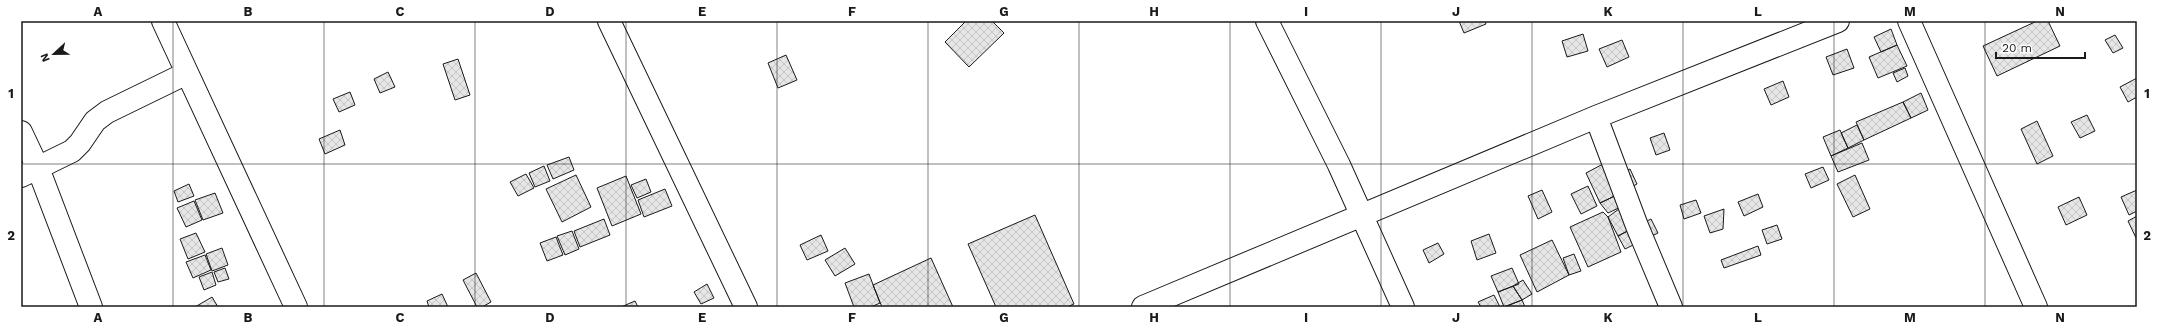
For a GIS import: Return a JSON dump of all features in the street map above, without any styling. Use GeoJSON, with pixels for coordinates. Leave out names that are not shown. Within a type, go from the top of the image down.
{"type":"FeatureCollection","features":[{"type":"Feature","properties":{"kind":"street"},"geometry":{"type":"LineString","coordinates":[[163,21],[296,307]]}},
{"type":"Feature","properties":{"kind":"street"},"geometry":{"type":"LineString","coordinates":[[609,21],[746,307]]}},
{"type":"Feature","properties":{"kind":"street"},"geometry":{"type":"LineString","coordinates":[[1268,21],[1339,165],[1403,307]]}},
{"type":"Feature","properties":{"kind":"street"},"geometry":{"type":"LineString","coordinates":[[1143,307],[1596,117],[1838,21]]}},
{"type":"Feature","properties":{"kind":"street"},"geometry":{"type":"LineString","coordinates":[[1909,21],[2036,307]]}},
{"type":"Feature","properties":{"kind":"street"},"geometry":{"type":"LineString","coordinates":[[30,172],[72,151],[80,143],[95,121],[107,112],[187,73]]}},
{"type":"Feature","properties":{"kind":"street"},"geometry":{"type":"LineString","coordinates":[[1596,117],[1637,226],[1671,307]]}},
{"type":"Feature","properties":{"kind":"street"},"geometry":{"type":"LineString","coordinates":[[21,132],[30,172],[92,307]]}},
{"type":"Feature","properties":{"kind":"building"},"geometry":{"type":"Polygon","coordinates":[[[966,21],[992,21],[1004,33],[969,67],[945,42],[966,21]]]}},
{"type":"Feature","properties":{"kind":"building"},"geometry":{"type":"Polygon","coordinates":[[[1459,21],[1485,21],[1486,24],[1464,33],[1459,21]]]}},
{"type":"Feature","properties":{"kind":"building"},"geometry":{"type":"Polygon","coordinates":[[[2037,21],[2048,21],[2060,46],[1997,76],[1983,46],[2037,21]]]}},
{"type":"Feature","properties":{"kind":"building"},"geometry":{"type":"Polygon","coordinates":[[[1891,29],[1897,45],[1881,52],[1874,37],[1891,29]]]}},
{"type":"Feature","properties":{"kind":"building"},"geometry":{"type":"Polygon","coordinates":[[[1583,34],[1588,51],[1567,57],[1562,41],[1583,34]]]}},
{"type":"Feature","properties":{"kind":"building"},"geometry":{"type":"Polygon","coordinates":[[[2115,35],[2123,48],[2113,53],[2105,40],[2115,35]]]}},
{"type":"Feature","properties":{"kind":"building"},"geometry":{"type":"Polygon","coordinates":[[[1622,40],[1629,57],[1607,67],[1599,49],[1622,40]]]}},
{"type":"Feature","properties":{"kind":"building"},"geometry":{"type":"Polygon","coordinates":[[[1897,45],[1907,66],[1878,78],[1869,57],[1897,45]]]}},
{"type":"Feature","properties":{"kind":"building"},"geometry":{"type":"Polygon","coordinates":[[[1847,49],[1854,68],[1833,75],[1826,57],[1847,49]]]}},
{"type":"Feature","properties":{"kind":"building"},"geometry":{"type":"Polygon","coordinates":[[[786,55],[797,80],[778,88],[768,63],[786,55]]]}},
{"type":"Feature","properties":{"kind":"building"},"geometry":{"type":"Polygon","coordinates":[[[458,59],[470,95],[455,100],[443,64],[458,59]]]}},
{"type":"Feature","properties":{"kind":"building"},"geometry":{"type":"Polygon","coordinates":[[[1905,68],[1908,76],[1897,82],[1893,73],[1905,68]]]}},
{"type":"Feature","properties":{"kind":"building"},"geometry":{"type":"Polygon","coordinates":[[[388,72],[395,87],[380,93],[374,79],[388,72]]]}},
{"type":"Feature","properties":{"kind":"building"},"geometry":{"type":"Polygon","coordinates":[[[2137,78],[2137,97],[2128,102],[2120,87],[2137,78]]]}},
{"type":"Feature","properties":{"kind":"building"},"geometry":{"type":"Polygon","coordinates":[[[1783,81],[1789,97],[1771,105],[1764,89],[1783,81]]]}},
{"type":"Feature","properties":{"kind":"building"},"geometry":{"type":"Polygon","coordinates":[[[350,92],[355,105],[339,112],[333,99],[350,92]]]}},
{"type":"Feature","properties":{"kind":"building"},"geometry":{"type":"Polygon","coordinates":[[[1921,93],[1928,110],[1911,118],[1903,102],[1921,93]]]}},
{"type":"Feature","properties":{"kind":"building"},"geometry":{"type":"Polygon","coordinates":[[[1903,102],[1911,118],[1864,140],[1856,122],[1903,102]]]}},
{"type":"Feature","properties":{"kind":"building"},"geometry":{"type":"Polygon","coordinates":[[[2087,115],[2095,131],[2080,138],[2071,122],[2087,115]]]}},
{"type":"Feature","properties":{"kind":"building"},"geometry":{"type":"Polygon","coordinates":[[[2037,121],[2053,156],[2037,164],[2021,129],[2037,121]]]}},
{"type":"Feature","properties":{"kind":"building"},"geometry":{"type":"Polygon","coordinates":[[[1857,125],[1864,140],[1848,148],[1841,133],[1857,125]]]}},
{"type":"Feature","properties":{"kind":"building"},"geometry":{"type":"Polygon","coordinates":[[[340,130],[345,145],[325,154],[319,139],[340,130]]]}},
{"type":"Feature","properties":{"kind":"building"},"geometry":{"type":"Polygon","coordinates":[[[1840,130],[1848,148],[1831,156],[1823,137],[1840,130]]]}},
{"type":"Feature","properties":{"kind":"building"},"geometry":{"type":"Polygon","coordinates":[[[1664,133],[1670,150],[1656,155],[1650,138],[1664,133]]]}},
{"type":"Feature","properties":{"kind":"building"},"geometry":{"type":"Polygon","coordinates":[[[1862,143],[1869,160],[1838,172],[1831,156],[1862,143]]]}},
{"type":"Feature","properties":{"kind":"building"},"geometry":{"type":"Polygon","coordinates":[[[569,157],[574,170],[553,179],[547,165],[569,157]]]}},
{"type":"Feature","properties":{"kind":"building"},"geometry":{"type":"Polygon","coordinates":[[[1603,164],[1619,194],[1600,203],[1586,173],[1603,164]]]}},
{"type":"Feature","properties":{"kind":"building"},"geometry":{"type":"Polygon","coordinates":[[[544,166],[550,181],[535,187],[529,173],[544,166]]]}},
{"type":"Feature","properties":{"kind":"building"},"geometry":{"type":"Polygon","coordinates":[[[1823,167],[1829,180],[1811,188],[1805,174],[1823,167]]]}},
{"type":"Feature","properties":{"kind":"building"},"geometry":{"type":"Polygon","coordinates":[[[1630,169],[1637,184],[1619,194],[1628,170],[1630,169]]]}},
{"type":"Feature","properties":{"kind":"building"},"geometry":{"type":"Polygon","coordinates":[[[526,174],[534,188],[518,196],[510,182],[526,174]]]}},
{"type":"Feature","properties":{"kind":"building"},"geometry":{"type":"Polygon","coordinates":[[[576,175],[591,207],[562,222],[546,189],[576,175]]]}},
{"type":"Feature","properties":{"kind":"building"},"geometry":{"type":"Polygon","coordinates":[[[1855,175],[1870,209],[1853,217],[1837,184],[1855,175]]]}},
{"type":"Feature","properties":{"kind":"building"},"geometry":{"type":"Polygon","coordinates":[[[626,176],[641,214],[612,226],[597,188],[626,176]]]}},
{"type":"Feature","properties":{"kind":"building"},"geometry":{"type":"Polygon","coordinates":[[[646,179],[651,192],[637,198],[631,185],[646,179]]]}},
{"type":"Feature","properties":{"kind":"building"},"geometry":{"type":"Polygon","coordinates":[[[189,184],[194,196],[178,202],[174,191],[189,184]]]}},
{"type":"Feature","properties":{"kind":"building"},"geometry":{"type":"Polygon","coordinates":[[[1588,186],[1597,206],[1581,214],[1571,194],[1588,186]]]}},
{"type":"Feature","properties":{"kind":"building"},"geometry":{"type":"Polygon","coordinates":[[[665,189],[672,206],[644,217],[638,200],[665,189]]]}},
{"type":"Feature","properties":{"kind":"building"},"geometry":{"type":"Polygon","coordinates":[[[1542,190],[1552,212],[1538,219],[1528,196],[1542,190]]]}},
{"type":"Feature","properties":{"kind":"building"},"geometry":{"type":"Polygon","coordinates":[[[2137,190],[2137,211],[2129,215],[2121,197],[2137,190]]]}},
{"type":"Feature","properties":{"kind":"building"},"geometry":{"type":"Polygon","coordinates":[[[215,193],[223,213],[203,220],[195,200],[215,193]]]}},
{"type":"Feature","properties":{"kind":"building"},"geometry":{"type":"Polygon","coordinates":[[[1619,194],[1623,206],[1608,213],[1600,203],[1619,194]]]}},
{"type":"Feature","properties":{"kind":"building"},"geometry":{"type":"Polygon","coordinates":[[[1758,194],[1763,207],[1744,216],[1738,202],[1758,194]]]}},
{"type":"Feature","properties":{"kind":"building"},"geometry":{"type":"Polygon","coordinates":[[[2079,197],[2087,215],[2066,225],[2058,207],[2079,197]]]}},
{"type":"Feature","properties":{"kind":"building"},"geometry":{"type":"Polygon","coordinates":[[[1696,200],[1701,213],[1684,219],[1680,205],[1696,200]]]}},
{"type":"Feature","properties":{"kind":"building"},"geometry":{"type":"Polygon","coordinates":[[[194,201],[202,220],[186,227],[177,208],[194,201]]]}},
{"type":"Feature","properties":{"kind":"building"},"geometry":{"type":"Polygon","coordinates":[[[1623,206],[1637,226],[1618,236],[1608,217],[1623,206]]]}},
{"type":"Feature","properties":{"kind":"building"},"geometry":{"type":"Polygon","coordinates":[[[1724,209],[1723,229],[1710,233],[1704,216],[1724,209]]]}},
{"type":"Feature","properties":{"kind":"building"},"geometry":{"type":"Polygon","coordinates":[[[1603,212],[1608,217],[1621,252],[1588,267],[1570,227],[1603,212]]]}},
{"type":"Feature","properties":{"kind":"building"},"geometry":{"type":"Polygon","coordinates":[[[1035,215],[1074,304],[1067,307],[996,307],[968,244],[1035,215]]]}},
{"type":"Feature","properties":{"kind":"building"},"geometry":{"type":"Polygon","coordinates":[[[2137,216],[2137,240],[2128,221],[2137,216]]]}},
{"type":"Feature","properties":{"kind":"building"},"geometry":{"type":"Polygon","coordinates":[[[604,219],[610,235],[580,247],[574,231],[604,219]]]}},
{"type":"Feature","properties":{"kind":"building"},"geometry":{"type":"Polygon","coordinates":[[[1651,219],[1658,233],[1625,249],[1618,236],[1651,219]]]}},
{"type":"Feature","properties":{"kind":"building"},"geometry":{"type":"Polygon","coordinates":[[[1777,225],[1782,239],[1767,244],[1762,230],[1777,225]]]}},
{"type":"Feature","properties":{"kind":"building"},"geometry":{"type":"Polygon","coordinates":[[[572,231],[579,249],[565,255],[557,236],[572,231]]]}},
{"type":"Feature","properties":{"kind":"building"},"geometry":{"type":"Polygon","coordinates":[[[196,233],[205,252],[188,259],[180,239],[196,233]]]}},
{"type":"Feature","properties":{"kind":"building"},"geometry":{"type":"Polygon","coordinates":[[[1489,234],[1496,253],[1477,260],[1471,241],[1489,234]]]}},
{"type":"Feature","properties":{"kind":"building"},"geometry":{"type":"Polygon","coordinates":[[[821,235],[828,251],[807,260],[800,245],[821,235]]]}},
{"type":"Feature","properties":{"kind":"building"},"geometry":{"type":"Polygon","coordinates":[[[556,237],[563,255],[547,261],[540,243],[556,237]]]}},
{"type":"Feature","properties":{"kind":"building"},"geometry":{"type":"Polygon","coordinates":[[[1552,240],[1569,275],[1537,292],[1520,255],[1552,240]]]}},
{"type":"Feature","properties":{"kind":"building"},"geometry":{"type":"Polygon","coordinates":[[[1438,243],[1444,254],[1429,263],[1423,250],[1438,243]]]}},
{"type":"Feature","properties":{"kind":"building"},"geometry":{"type":"Polygon","coordinates":[[[1758,246],[1761,255],[1724,268],[1721,260],[1758,246]]]}},
{"type":"Feature","properties":{"kind":"building"},"geometry":{"type":"Polygon","coordinates":[[[222,248],[228,265],[212,271],[206,254],[222,248]]]}},
{"type":"Feature","properties":{"kind":"building"},"geometry":{"type":"Polygon","coordinates":[[[845,248],[855,264],[835,276],[825,260],[845,248]]]}},
{"type":"Feature","properties":{"kind":"building"},"geometry":{"type":"Polygon","coordinates":[[[1574,254],[1581,271],[1569,275],[1563,258],[1574,254]]]}},
{"type":"Feature","properties":{"kind":"building"},"geometry":{"type":"Polygon","coordinates":[[[205,255],[211,270],[193,278],[186,262],[205,255]]]}},
{"type":"Feature","properties":{"kind":"building"},"geometry":{"type":"Polygon","coordinates":[[[931,258],[953,307],[882,307],[873,285],[931,258]]]}},
{"type":"Feature","properties":{"kind":"building"},"geometry":{"type":"Polygon","coordinates":[[[225,268],[229,279],[218,282],[214,272],[225,268]]]}},
{"type":"Feature","properties":{"kind":"building"},"geometry":{"type":"Polygon","coordinates":[[[1512,268],[1519,284],[1498,292],[1491,276],[1512,268]]]}},
{"type":"Feature","properties":{"kind":"building"},"geometry":{"type":"Polygon","coordinates":[[[212,272],[216,285],[204,290],[199,277],[212,272]]]}},
{"type":"Feature","properties":{"kind":"building"},"geometry":{"type":"Polygon","coordinates":[[[476,273],[491,302],[482,307],[477,307],[463,280],[476,273]]]}},
{"type":"Feature","properties":{"kind":"building"},"geometry":{"type":"Polygon","coordinates":[[[869,274],[880,303],[871,307],[854,307],[845,283],[869,274]]]}},
{"type":"Feature","properties":{"kind":"building"},"geometry":{"type":"Polygon","coordinates":[[[1523,280],[1532,294],[1522,300],[1513,286],[1523,280]]]}},
{"type":"Feature","properties":{"kind":"building"},"geometry":{"type":"Polygon","coordinates":[[[707,284],[714,298],[701,304],[694,292],[707,284]]]}},
{"type":"Feature","properties":{"kind":"building"},"geometry":{"type":"Polygon","coordinates":[[[1513,286],[1522,300],[1504,307],[1498,292],[1513,286]]]}},
{"type":"Feature","properties":{"kind":"building"},"geometry":{"type":"Polygon","coordinates":[[[442,294],[448,307],[429,307],[427,301],[442,294]]]}},
{"type":"Feature","properties":{"kind":"building"},"geometry":{"type":"Polygon","coordinates":[[[1494,295],[1500,307],[1481,307],[1478,302],[1494,295]]]}},
{"type":"Feature","properties":{"kind":"building"},"geometry":{"type":"Polygon","coordinates":[[[212,297],[218,307],[195,307],[212,297]]]}},
{"type":"Feature","properties":{"kind":"building"},"geometry":{"type":"Polygon","coordinates":[[[1522,300],[1525,307],[1504,307],[1522,300]]]}},
{"type":"Feature","properties":{"kind":"building"},"geometry":{"type":"Polygon","coordinates":[[[635,301],[638,307],[621,307],[635,301]]]}}]}
